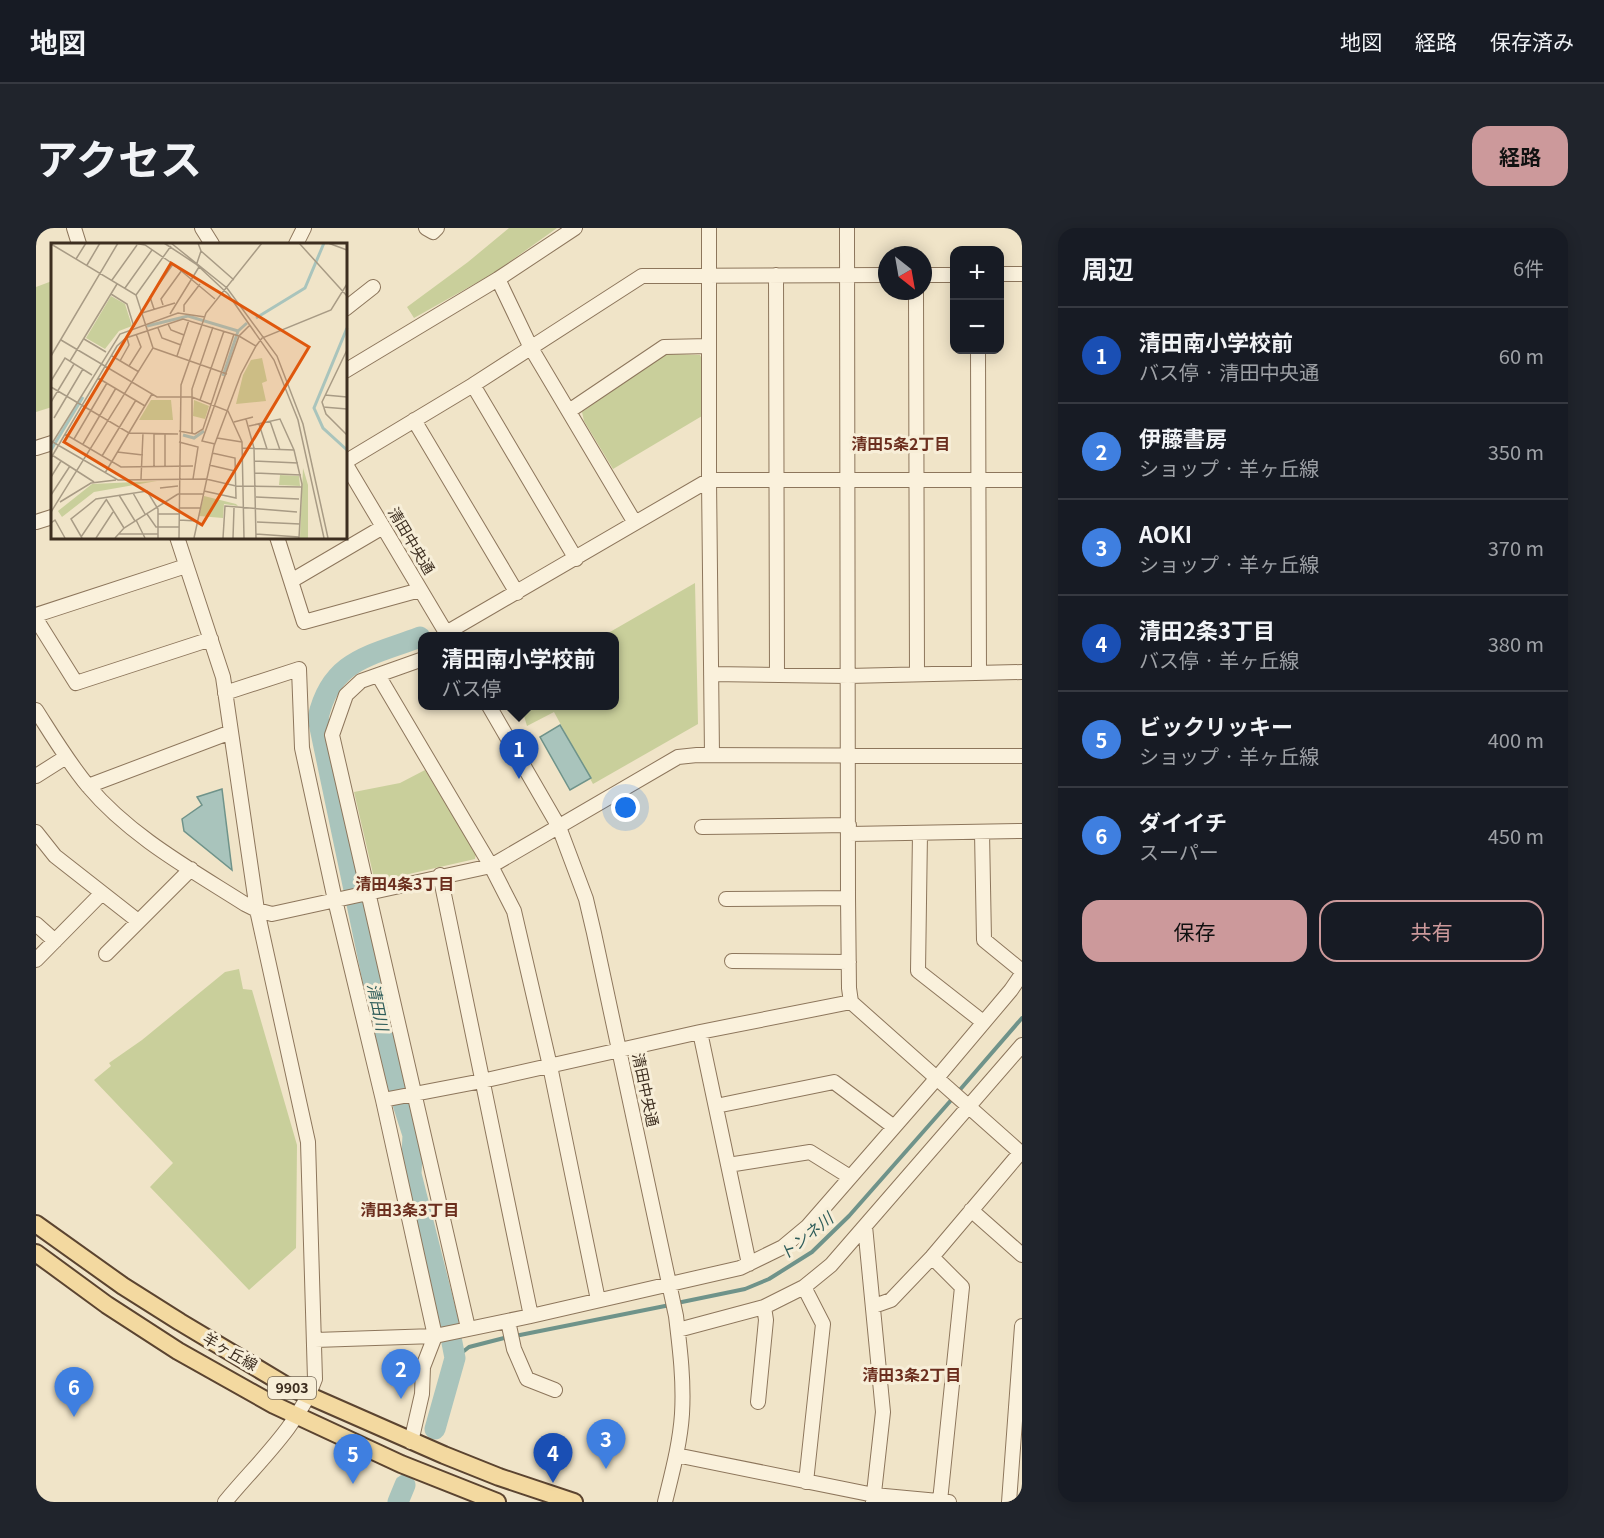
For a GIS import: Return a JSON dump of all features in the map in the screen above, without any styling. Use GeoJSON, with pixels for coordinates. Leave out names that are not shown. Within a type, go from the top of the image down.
{"type":"FeatureCollection","features":[{"type":"Feature","properties":{"kind":"main road","name":"羊ヶ丘線"},"geometry":{"type":"LineString","coordinates":[[36,1224],[123,1286],[287,1386],[411,1442],[499,1477],[574,1502]]}},
{"type":"Feature","properties":{"kind":"main road","name":"羊ヶ丘線"},"geometry":{"type":"LineString","coordinates":[[36,1253],[107,1305],[178,1351],[274,1405],[401,1464],[497,1502]]}},
{"type":"Feature","properties":{"kind":"street"},"geometry":{"type":"LineString","coordinates":[[202,228],[211,243]]}},
{"type":"Feature","properties":{"kind":"street"},"geometry":{"type":"LineString","coordinates":[[296,243],[304,228]]}},
{"type":"Feature","properties":{"kind":"street"},"geometry":{"type":"LineString","coordinates":[[426,228],[433,231],[438,228]]}},
{"type":"Feature","properties":{"kind":"street"},"geometry":{"type":"LineString","coordinates":[[346,370],[498,279],[574,228]]}},
{"type":"Feature","properties":{"kind":"street"},"geometry":{"type":"LineString","coordinates":[[709,228],[712,755]]}},
{"type":"Feature","properties":{"kind":"street"},"geometry":{"type":"LineString","coordinates":[[848,228],[848,898],[851,1002],[1021,1153],[932,1257],[891,1300],[874,1306]]}},
{"type":"Feature","properties":{"kind":"street"},"geometry":{"type":"LineString","coordinates":[[346,461],[473,385],[642,276],[878,274]]}},
{"type":"Feature","properties":{"kind":"street"},"geometry":{"type":"LineString","coordinates":[[932,275],[950,274]]}},
{"type":"Feature","properties":{"kind":"street"},"geometry":{"type":"LineString","coordinates":[[1004,274],[1022,274]]}},
{"type":"Feature","properties":{"kind":"street"},"geometry":{"type":"LineString","coordinates":[[776,275],[777,675]]}},
{"type":"Feature","properties":{"kind":"street"},"geometry":{"type":"LineString","coordinates":[[498,279],[531,348],[635,523]]}},
{"type":"Feature","properties":{"kind":"street"},"geometry":{"type":"LineString","coordinates":[[346,308],[373,287]]}},
{"type":"Feature","properties":{"kind":"street"},"geometry":{"type":"LineString","coordinates":[[916,300],[917,674]]}},
{"type":"Feature","properties":{"kind":"street"},"geometry":{"type":"LineString","coordinates":[[569,411],[664,347],[709,346]]}},
{"type":"Feature","properties":{"kind":"street"},"geometry":{"type":"LineString","coordinates":[[978,354],[979,674]]}},
{"type":"Feature","properties":{"kind":"street"},"geometry":{"type":"LineString","coordinates":[[473,385],[576,559]]}},
{"type":"Feature","properties":{"kind":"street"},"geometry":{"type":"LineString","coordinates":[[414,420],[517,593]]}},
{"type":"Feature","properties":{"kind":"street"},"geometry":{"type":"LineString","coordinates":[[36,448],[51,443]]}},
{"type":"Feature","properties":{"kind":"street","name":"清田中央通"},"geometry":{"type":"LineString","coordinates":[[346,464],[445,632]]}},
{"type":"Feature","properties":{"kind":"street"},"geometry":{"type":"LineString","coordinates":[[452,632],[709,480],[1022,480]]}},
{"type":"Feature","properties":{"kind":"street"},"geometry":{"type":"LineString","coordinates":[[36,522],[51,517]]}},
{"type":"Feature","properties":{"kind":"street"},"geometry":{"type":"LineString","coordinates":[[291,581],[383,527]]}},
{"type":"Feature","properties":{"kind":"street"},"geometry":{"type":"LineString","coordinates":[[177,538],[223,677],[257,910],[308,1142],[315,1379],[309,1396],[297,1415],[225,1502]]}},
{"type":"Feature","properties":{"kind":"street"},"geometry":{"type":"LineString","coordinates":[[277,538],[304,622],[420,590]]}},
{"type":"Feature","properties":{"kind":"street"},"geometry":{"type":"LineString","coordinates":[[186,566],[36,617],[76,683],[211,639]]}},
{"type":"Feature","properties":{"kind":"street"},"geometry":{"type":"LineString","coordinates":[[418,661],[361,681],[346,695],[332,735],[463,1329]]}},
{"type":"Feature","properties":{"kind":"street"},"geometry":{"type":"LineString","coordinates":[[225,693],[299,669],[303,748],[439,1335],[423,1367],[422,1394],[411,1442]]}},
{"type":"Feature","properties":{"kind":"street"},"geometry":{"type":"LineString","coordinates":[[711,674],[848,676],[1022,672]]}},
{"type":"Feature","properties":{"kind":"street"},"geometry":{"type":"LineString","coordinates":[[378,675],[491,866],[514,911],[550,1066],[598,1300]]}},
{"type":"Feature","properties":{"kind":"street"},"geometry":{"type":"LineString","coordinates":[[36,710],[88,786],[120,818],[191,869],[257,910],[272,914],[440,875],[491,866],[678,757],[712,755],[1022,756]]}},
{"type":"Feature","properties":{"kind":"street","name":"清田中央通"},"geometry":{"type":"LineString","coordinates":[[492,710],[559,827],[586,899],[620,1050],[682,1355],[682,1414],[676,1455],[665,1502]]}},
{"type":"Feature","properties":{"kind":"street"},"geometry":{"type":"LineString","coordinates":[[88,786],[231,732]]}},
{"type":"Feature","properties":{"kind":"street"},"geometry":{"type":"LineString","coordinates":[[36,776],[66,757]]}},
{"type":"Feature","properties":{"kind":"street"},"geometry":{"type":"LineString","coordinates":[[702,827],[920,833],[1022,831]]}},
{"type":"Feature","properties":{"kind":"street"},"geometry":{"type":"LineString","coordinates":[[36,832],[55,856],[138,921]]}},
{"type":"Feature","properties":{"kind":"street"},"geometry":{"type":"LineString","coordinates":[[315,1340],[439,1335],[463,1329],[509,1327],[531,1316],[598,1300],[670,1289],[749,1264],[783,1247],[807,1227],[894,1127],[941,1083],[983,1022],[1011,990],[1022,973],[984,940],[982,832]]}},
{"type":"Feature","properties":{"kind":"street"},"geometry":{"type":"LineString","coordinates":[[920,833],[918,971],[983,1022]]}},
{"type":"Feature","properties":{"kind":"street"},"geometry":{"type":"LineString","coordinates":[[106,954],[191,869]]}},
{"type":"Feature","properties":{"kind":"street"},"geometry":{"type":"LineString","coordinates":[[440,875],[531,1316]]}},
{"type":"Feature","properties":{"kind":"street"},"geometry":{"type":"LineString","coordinates":[[36,960],[101,894]]}},
{"type":"Feature","properties":{"kind":"street"},"geometry":{"type":"LineString","coordinates":[[726,899],[848,898]]}},
{"type":"Feature","properties":{"kind":"street"},"geometry":{"type":"LineString","coordinates":[[36,924],[55,941]]}},
{"type":"Feature","properties":{"kind":"street"},"geometry":{"type":"LineString","coordinates":[[732,961],[849,962]]}},
{"type":"Feature","properties":{"kind":"street"},"geometry":{"type":"LineString","coordinates":[[386,1099],[482,1081],[700,1032],[851,1002]]}},
{"type":"Feature","properties":{"kind":"street"},"geometry":{"type":"LineString","coordinates":[[700,1032],[749,1264]]}},
{"type":"Feature","properties":{"kind":"street"},"geometry":{"type":"LineString","coordinates":[[677,1323],[764,1307],[804,1287],[831,1265],[965,1104],[1020,1050]]}},
{"type":"Feature","properties":{"kind":"street"},"geometry":{"type":"LineString","coordinates":[[716,1106],[834,1082],[894,1127]]}},
{"type":"Feature","properties":{"kind":"street"},"geometry":{"type":"LineString","coordinates":[[729,1165],[810,1152],[850,1177]]}},
{"type":"Feature","properties":{"kind":"street"},"geometry":{"type":"LineString","coordinates":[[971,1210],[1022,1255]]}},
{"type":"Feature","properties":{"kind":"street"},"geometry":{"type":"LineString","coordinates":[[865,1226],[883,1412],[874,1498]]}},
{"type":"Feature","properties":{"kind":"street"},"geometry":{"type":"LineString","coordinates":[[676,1455],[874,1498],[945,1502],[962,1287],[932,1257]]}},
{"type":"Feature","properties":{"kind":"street"},"geometry":{"type":"LineString","coordinates":[[804,1287],[823,1324],[806,1482]]}},
{"type":"Feature","properties":{"kind":"street"},"geometry":{"type":"LineString","coordinates":[[758,1402],[766,1320],[764,1307]]}},
{"type":"Feature","properties":{"kind":"street"},"geometry":{"type":"LineString","coordinates":[[1009,1502],[1022,1326]]}},
{"type":"Feature","properties":{"kind":"street"},"geometry":{"type":"LineString","coordinates":[[509,1327],[514,1350],[527,1379],[555,1390]]}},
{"type":"Feature","properties":{"kind":"green space"},"geometry":{"type":"Polygon","coordinates":[[[509,228],[557,228],[494,273],[414,318],[407,307],[509,228]]]}},
{"type":"Feature","properties":{"kind":"green space"},"geometry":{"type":"Polygon","coordinates":[[[51,281],[51,407],[36,412],[36,287],[51,281]]]}},
{"type":"Feature","properties":{"kind":"green space"},"geometry":{"type":"Polygon","coordinates":[[[666,354],[700,355],[702,359],[702,416],[613,469],[584,421],[582,412],[666,354]]]}},
{"type":"Feature","properties":{"kind":"green space"},"geometry":{"type":"Polygon","coordinates":[[[695,583],[698,724],[593,784],[554,712],[527,726],[522,710],[619,710],[619,632],[610,632],[695,583]]]}},
{"type":"Feature","properties":{"kind":"green space"},"geometry":{"type":"Polygon","coordinates":[[[425,770],[476,854],[475,859],[387,879],[374,878],[354,792],[400,783],[425,770]]]}},
{"type":"Feature","properties":{"kind":"green space"},"geometry":{"type":"Polygon","coordinates":[[[239,969],[243,989],[252,990],[297,1145],[296,1248],[249,1290],[150,1187],[173,1163],[94,1080],[111,1066],[109,1063],[142,1040],[225,972],[239,969]]]}},
{"type":"Feature","properties":{"kind":"water"},"geometry":{"type":"Polygon","coordinates":[[[560,725],[591,778],[570,790],[540,737],[560,725]]]}},
{"type":"Feature","properties":{"kind":"water"},"geometry":{"type":"Polygon","coordinates":[[[222,789],[232,870],[184,831],[182,819],[202,805],[197,797],[222,789]]]}},
{"type":"Feature","properties":{"kind":"waterway","name":"清田川"},"geometry":{"type":"LineString","coordinates":[[418,638],[370,655],[343,671],[324,698],[318,718],[391,1066],[413,1135],[411,1174],[455,1358],[435,1429]]}},
{"type":"Feature","properties":{"kind":"waterway","name":"トンネ川"},"geometry":{"type":"LineString","coordinates":[[958,1092],[1022,1018]]}},
{"type":"Feature","properties":{"kind":"waterway","name":"トンネ川"},"geometry":{"type":"LineString","coordinates":[[677,1303],[745,1289],[769,1279],[812,1252],[849,1216],[953,1098]]}},
{"type":"Feature","properties":{"kind":"waterway","name":"トンネ川"},"geometry":{"type":"LineString","coordinates":[[515,1336],[670,1305]]}},
{"type":"Feature","properties":{"kind":"waterway","name":"トンネ川"},"geometry":{"type":"LineString","coordinates":[[455,1358],[469,1347],[508,1337]]}},
{"type":"Feature","properties":{"kind":"waterway","name":"清田川"},"geometry":{"type":"LineString","coordinates":[[398,1502],[405,1485]]}},
{"type":"Feature","properties":{"kind":"place","name":"清田南小学校前"},"geometry":{"type":"Point","coordinates":[519,779]}},
{"type":"Feature","properties":{"kind":"place","name":"伊藤書房"},"geometry":{"type":"Point","coordinates":[401,1399]}},
{"type":"Feature","properties":{"kind":"place","name":"ダイイチ"},"geometry":{"type":"Point","coordinates":[74,1417]}},
{"type":"Feature","properties":{"kind":"place","name":"AOKI"},"geometry":{"type":"Point","coordinates":[606,1469]}},
{"type":"Feature","properties":{"kind":"place","name":"清田2条3丁目"},"geometry":{"type":"Point","coordinates":[553,1483]}},
{"type":"Feature","properties":{"kind":"place","name":"ビックリッキー"},"geometry":{"type":"Point","coordinates":[353,1484]}},
{"type":"Feature","properties":{"kind":"district","name":"清田5条2丁目"},"geometry":{"type":"Point","coordinates":[901,444]}},
{"type":"Feature","properties":{"kind":"district","name":"清田4条3丁目"},"geometry":{"type":"Point","coordinates":[405,884]}},
{"type":"Feature","properties":{"kind":"district","name":"清田3条3丁目"},"geometry":{"type":"Point","coordinates":[410,1210]}},
{"type":"Feature","properties":{"kind":"district","name":"清田3条2丁目"},"geometry":{"type":"Point","coordinates":[912,1375]}}]}
